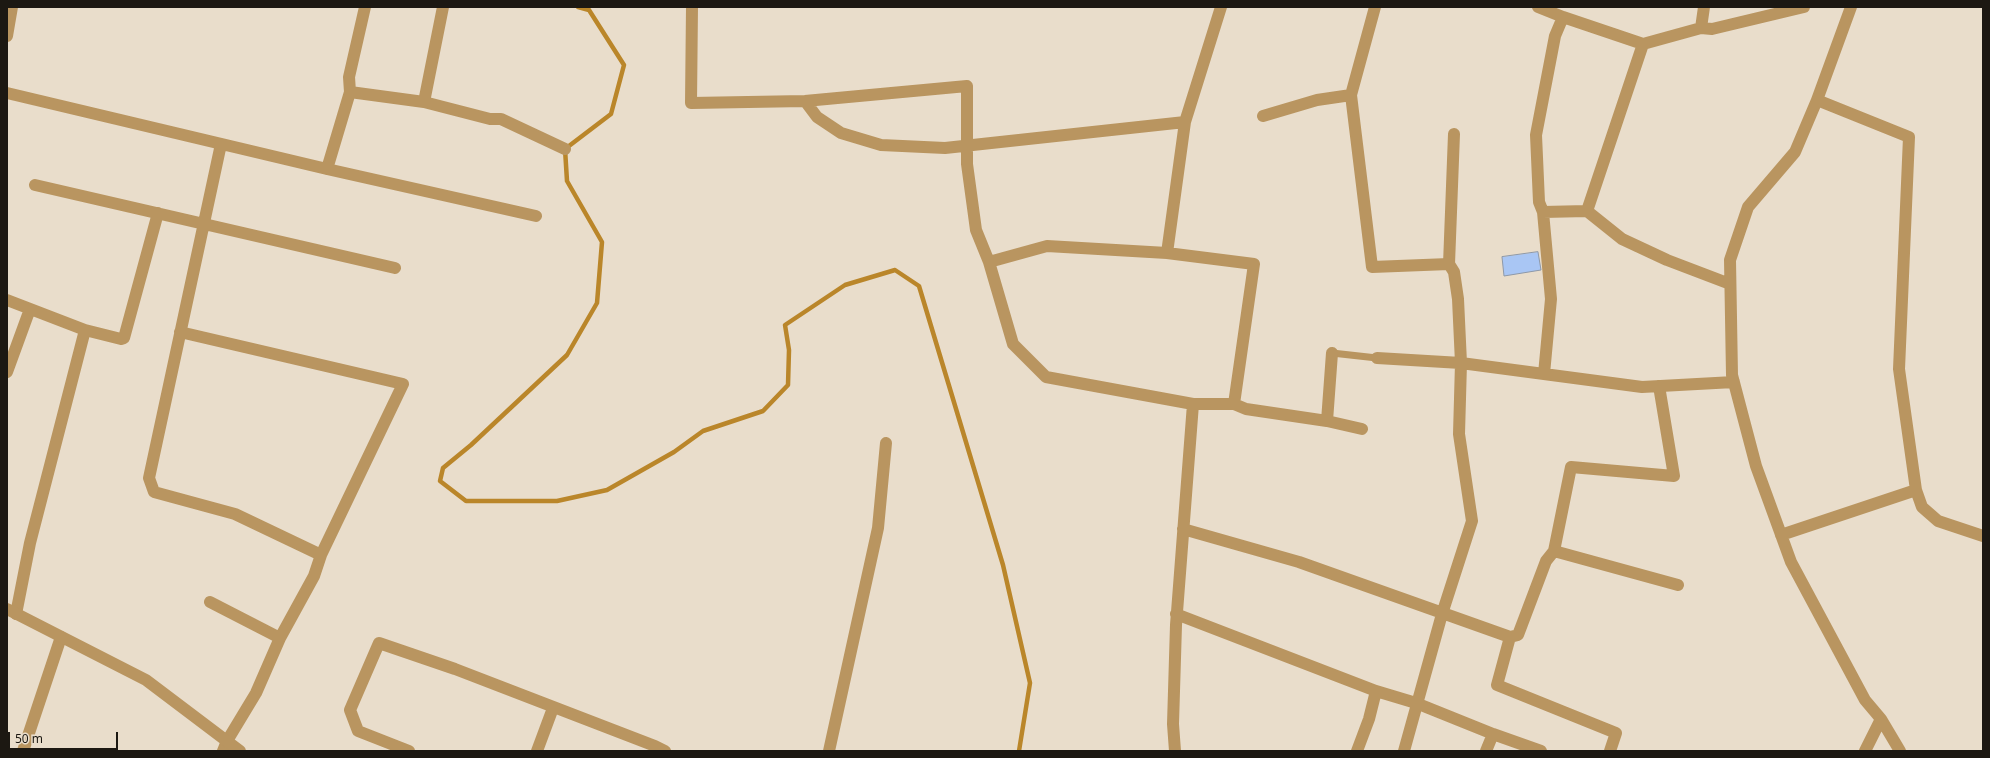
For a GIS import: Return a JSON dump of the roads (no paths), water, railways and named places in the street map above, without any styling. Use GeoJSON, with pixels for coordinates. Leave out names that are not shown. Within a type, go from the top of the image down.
{"type":"FeatureCollection","features":[{"type":"Feature","properties":{"kind":"street"},"geometry":{"type":"LineString","coordinates":[[7,36],[12,7]]}},
{"type":"Feature","properties":{"kind":"street"},"geometry":{"type":"LineString","coordinates":[[327,169],[350,92],[349,77],[365,7]]}},
{"type":"Feature","properties":{"kind":"street"},"geometry":{"type":"LineString","coordinates":[[424,102],[443,7]]}},
{"type":"Feature","properties":{"kind":"street"},"geometry":{"type":"LineString","coordinates":[[692,7],[690,103],[805,101],[967,86],[967,164],[976,230],[989,262],[1013,344],[1046,377],[1193,404],[1234,404],[1246,409],[1327,421],[1362,429]]}},
{"type":"Feature","properties":{"kind":"street"},"geometry":{"type":"LineString","coordinates":[[1167,254],[1185,122],[1221,7]]}},
{"type":"Feature","properties":{"kind":"street"},"geometry":{"type":"LineString","coordinates":[[1375,7],[1351,95],[1372,267],[1449,264]]}},
{"type":"Feature","properties":{"kind":"street"},"geometry":{"type":"LineString","coordinates":[[1538,7],[1643,44],[1701,28],[1712,29],[1804,7]]}},
{"type":"Feature","properties":{"kind":"street"},"geometry":{"type":"LineString","coordinates":[[1701,28],[1704,7]]}},
{"type":"Feature","properties":{"kind":"street"},"geometry":{"type":"LineString","coordinates":[[1851,7],[1817,100],[1795,152],[1748,207],[1730,260],[1732,375],[1756,466],[1791,562],[1865,700],[1881,719],[1900,751]]}},
{"type":"Feature","properties":{"kind":"street"},"geometry":{"type":"LineString","coordinates":[[1544,374],[1551,299],[1543,212],[1539,202],[1536,135],[1555,36],[1563,17]]}},
{"type":"Feature","properties":{"kind":"street"},"geometry":{"type":"LineString","coordinates":[[1587,211],[1643,44]]}},
{"type":"Feature","properties":{"kind":"street"},"geometry":{"type":"LineString","coordinates":[[350,92],[424,102],[490,119],[502,119],[565,149]]}},
{"type":"Feature","properties":{"kind":"street"},"geometry":{"type":"LineString","coordinates":[[7,93],[327,169],[536,216]]}},
{"type":"Feature","properties":{"kind":"street"},"geometry":{"type":"LineString","coordinates":[[1263,116],[1317,100],[1351,95]]}},
{"type":"Feature","properties":{"kind":"street"},"geometry":{"type":"LineString","coordinates":[[1817,100],[1909,136],[1900,369],[1916,490],[1922,507],[1938,521],[1983,536]]}},
{"type":"Feature","properties":{"kind":"street"},"geometry":{"type":"LineString","coordinates":[[805,101],[817,116],[841,133],[881,145],[945,148],[1185,122]]}},
{"type":"Feature","properties":{"kind":"street"},"geometry":{"type":"LineString","coordinates":[[1404,751],[1416,703],[1442,614],[1472,521],[1459,434],[1461,363],[1458,299],[1454,272],[1449,264],[1454,134]]}},
{"type":"Feature","properties":{"kind":"street"},"geometry":{"type":"LineString","coordinates":[[221,144],[149,478],[154,492],[235,514],[321,555]]}},
{"type":"Feature","properties":{"kind":"street"},"geometry":{"type":"LineString","coordinates":[[35,185],[395,268]]}},
{"type":"Feature","properties":{"kind":"street"},"geometry":{"type":"LineString","coordinates":[[1543,212],[1587,211],[1622,239],[1667,260],[1730,284]]}},
{"type":"Feature","properties":{"kind":"street"},"geometry":{"type":"LineString","coordinates":[[7,300],[85,330],[121,339],[124,338],[158,213]]}},
{"type":"Feature","properties":{"kind":"street"},"geometry":{"type":"LineString","coordinates":[[989,262],[1047,246],[1167,254],[1254,264],[1234,404]]}},
{"type":"Feature","properties":{"kind":"street"},"geometry":{"type":"LineString","coordinates":[[7,372],[30,308]]}},
{"type":"Feature","properties":{"kind":"street"},"geometry":{"type":"LineString","coordinates":[[85,330],[12,611],[146,680],[225,746],[240,751]]}},
{"type":"Feature","properties":{"kind":"street"},"geometry":{"type":"LineString","coordinates":[[180,332],[403,384],[321,555],[314,576],[280,638],[256,693],[225,746]]}},
{"type":"Feature","properties":{"kind":"street"},"geometry":{"type":"LineString","coordinates":[[1327,421],[1332,353]]}},
{"type":"Feature","properties":{"kind":"street"},"geometry":{"type":"LineString","coordinates":[[1377,358],[1461,363],[1642,386],[1734,382]]}},
{"type":"Feature","properties":{"kind":"street"},"geometry":{"type":"LineString","coordinates":[[1183,529],[1299,562],[1510,637],[1518,634],[1546,561],[1554,551],[1571,467],[1674,476],[1659,386]]}},
{"type":"Feature","properties":{"kind":"street"},"geometry":{"type":"LineString","coordinates":[[1176,751],[1173,724],[1176,614],[1193,404]]}},
{"type":"Feature","properties":{"kind":"street"},"geometry":{"type":"LineString","coordinates":[[829,751],[878,528],[886,443]]}},
{"type":"Feature","properties":{"kind":"street"},"geometry":{"type":"LineString","coordinates":[[1781,535],[1916,490]]}},
{"type":"Feature","properties":{"kind":"street"},"geometry":{"type":"LineString","coordinates":[[1554,551],[1678,586]]}},
{"type":"Feature","properties":{"kind":"street"},"geometry":{"type":"LineString","coordinates":[[210,602],[280,638]]}},
{"type":"Feature","properties":{"kind":"street"},"geometry":{"type":"LineString","coordinates":[[1176,614],[1376,691],[1416,703],[1493,734],[1541,751]]}},
{"type":"Feature","properties":{"kind":"street"},"geometry":{"type":"LineString","coordinates":[[23,751],[61,637]]}},
{"type":"Feature","properties":{"kind":"street"},"geometry":{"type":"LineString","coordinates":[[1510,637],[1497,685],[1616,733],[1610,751]]}},
{"type":"Feature","properties":{"kind":"street"},"geometry":{"type":"LineString","coordinates":[[409,751],[358,731],[350,710],[380,643],[455,669],[655,746],[664,751]]}},
{"type":"Feature","properties":{"kind":"street"},"geometry":{"type":"LineString","coordinates":[[1357,751],[1376,691]]}},
{"type":"Feature","properties":{"kind":"street"},"geometry":{"type":"LineString","coordinates":[[537,751],[553,708]]}},
{"type":"Feature","properties":{"kind":"street"},"geometry":{"type":"LineString","coordinates":[[1864,751],[1881,719]]}},
{"type":"Feature","properties":{"kind":"street"},"geometry":{"type":"LineString","coordinates":[[1486,751],[1493,734]]}},
{"type":"Feature","properties":{"kind":"lane"},"geometry":{"type":"LineString","coordinates":[[1332,353],[1377,358]]}},
{"type":"Feature","properties":{"kind":"waterway"},"geometry":{"type":"LineString","coordinates":[[578,7],[589,10],[624,65],[611,114],[565,149],[567,181],[602,242],[597,303],[567,355],[471,445],[443,468],[440,481],[466,501],[557,501],[607,490],[674,452],[703,431],[763,411],[788,385],[789,350],[785,325],[845,285],[895,270],[919,286],[1003,565],[1030,683],[1019,751]]}}]}
